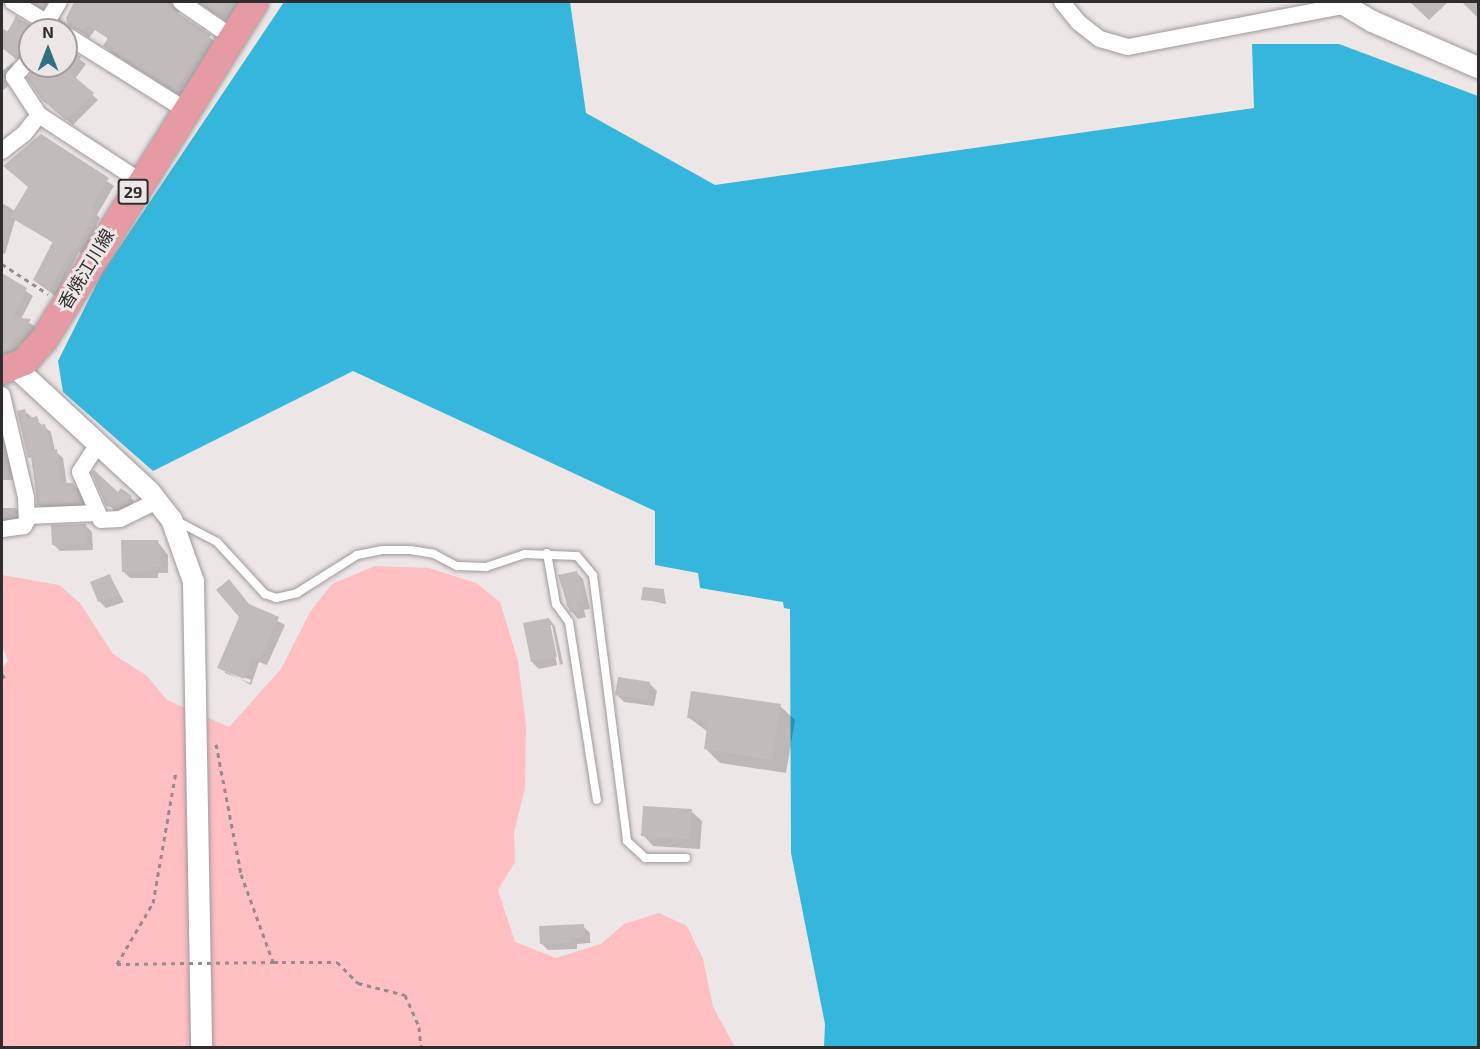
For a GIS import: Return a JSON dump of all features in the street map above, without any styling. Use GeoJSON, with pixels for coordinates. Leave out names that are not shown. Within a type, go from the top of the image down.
{"type":"FeatureCollection","features":[{"type":"Feature","properties":{"kind":"main road","name":"香焼江川線"},"geometry":{"type":"LineString","coordinates":[[8,368],[38,347],[254,2]]}},
{"type":"Feature","properties":{"kind":"street"},"geometry":{"type":"LineString","coordinates":[[13,2],[39,18]]}},
{"type":"Feature","properties":{"kind":"street"},"geometry":{"type":"LineString","coordinates":[[58,18],[59,2]]}},
{"type":"Feature","properties":{"kind":"street"},"geometry":{"type":"LineString","coordinates":[[181,2],[232,37]]}},
{"type":"Feature","properties":{"kind":"street"},"geometry":{"type":"LineString","coordinates":[[1062,2],[1078,22],[1100,39],[1128,47],[1341,4],[1479,67]]}},
{"type":"Feature","properties":{"kind":"street"},"geometry":{"type":"LineString","coordinates":[[78,42],[187,111]]}},
{"type":"Feature","properties":{"kind":"street"},"geometry":{"type":"LineString","coordinates":[[18,72],[14,77],[39,115],[140,181]]}},
{"type":"Feature","properties":{"kind":"street"},"geometry":{"type":"LineString","coordinates":[[2,151],[24,134],[39,115]]}},
{"type":"Feature","properties":{"kind":"street"},"geometry":{"type":"LineString","coordinates":[[8,368],[98,444],[157,501],[171,519],[187,559],[196,601],[201,1047]]}},
{"type":"Feature","properties":{"kind":"street"},"geometry":{"type":"LineString","coordinates":[[2,395],[27,516],[24,526],[2,529]]}},
{"type":"Feature","properties":{"kind":"street"},"geometry":{"type":"LineString","coordinates":[[98,444],[80,472],[100,520],[120,519],[157,501]]}},
{"type":"Feature","properties":{"kind":"street"},"geometry":{"type":"LineString","coordinates":[[27,516],[97,513]]}},
{"type":"Feature","properties":{"kind":"lane"},"geometry":{"type":"LineString","coordinates":[[171,519],[217,542],[265,594],[276,598],[297,593],[337,565],[366,553],[410,550],[434,554],[457,566],[486,567],[525,554],[547,553],[577,556],[593,575],[627,841],[645,858],[686,858]]}},
{"type":"Feature","properties":{"kind":"lane"},"geometry":{"type":"LineString","coordinates":[[547,553],[556,604],[569,622],[597,800]]}},
{"type":"Feature","properties":{"kind":"path"},"geometry":{"type":"LineString","coordinates":[[2,264],[64,305]]}},
{"type":"Feature","properties":{"kind":"path"},"geometry":{"type":"LineString","coordinates":[[2,674],[6,680]]}},
{"type":"Feature","properties":{"kind":"path"},"geometry":{"type":"LineString","coordinates":[[213,734],[241,874],[273,962]]}},
{"type":"Feature","properties":{"kind":"path"},"geometry":{"type":"LineString","coordinates":[[178,762],[153,903],[117,964],[337,962],[358,983],[405,995],[419,1027],[421,1047]]}},
{"type":"Feature","properties":{"kind":"shaded area"},"geometry":{"type":"Polygon","coordinates":[[[375,566],[429,568],[476,583],[500,602],[518,661],[526,726],[525,788],[514,833],[515,862],[498,890],[515,942],[556,958],[601,944],[624,924],[659,913],[687,926],[703,959],[713,1007],[735,1047],[2,1047],[2,668],[8,661],[2,645],[2,575],[59,585],[80,603],[113,654],[147,676],[167,700],[229,727],[281,669],[310,612],[332,584],[375,566]]]}},
{"type":"Feature","properties":{"kind":"water"},"geometry":{"type":"Polygon","coordinates":[[[284,2],[570,2],[586,113],[715,185],[1254,108],[1252,44],[1339,44],[1478,96],[1478,1047],[824,1047],[825,1024],[791,853],[790,609],[784,608],[783,602],[700,588],[698,573],[655,565],[655,511],[353,371],[153,471],[63,392],[58,361],[102,273],[284,2]]]}},
{"type":"Feature","properties":{"kind":"building"},"geometry":{"type":"Polygon","coordinates":[[[74,2],[171,2],[175,11],[211,35],[175,91],[103,46],[108,38],[87,25],[82,33],[78,31],[78,18],[66,18],[74,2]]]}},
{"type":"Feature","properties":{"kind":"building"},"geometry":{"type":"Polygon","coordinates":[[[199,2],[228,2],[219,15],[199,2]]]}},
{"type":"Feature","properties":{"kind":"building"},"geometry":{"type":"Polygon","coordinates":[[[16,16],[19,18],[18,58],[16,59],[2,48],[2,28],[8,32],[16,16]]]}},
{"type":"Feature","properties":{"kind":"building"},"geometry":{"type":"Polygon","coordinates":[[[27,78],[76,78],[94,93],[66,120],[42,100],[27,78]]]}},
{"type":"Feature","properties":{"kind":"building"},"geometry":{"type":"Polygon","coordinates":[[[41,134],[109,178],[91,208],[95,211],[77,249],[73,247],[49,291],[33,280],[53,241],[10,217],[28,187],[3,166],[41,134]]]}},
{"type":"Feature","properties":{"kind":"building"},"geometry":{"type":"Polygon","coordinates":[[[2,273],[27,288],[13,317],[31,319],[20,338],[14,337],[13,349],[2,353],[2,273]]]}},
{"type":"Feature","properties":{"kind":"building"},"geometry":{"type":"Polygon","coordinates":[[[25,409],[27,419],[37,416],[40,425],[45,424],[51,450],[57,449],[61,483],[73,483],[82,503],[37,505],[33,457],[28,458],[17,411],[25,409]]]}},
{"type":"Feature","properties":{"kind":"building"},"geometry":{"type":"Polygon","coordinates":[[[94,470],[118,492],[121,488],[132,496],[126,505],[117,509],[106,506],[92,473],[94,470]]]}},
{"type":"Feature","properties":{"kind":"building"},"geometry":{"type":"Polygon","coordinates":[[[86,524],[87,544],[52,545],[51,525],[86,524]]]}},
{"type":"Feature","properties":{"kind":"building"},"geometry":{"type":"Polygon","coordinates":[[[121,540],[158,540],[162,567],[152,567],[152,571],[122,572],[121,540]]]}},
{"type":"Feature","properties":{"kind":"building"},"geometry":{"type":"Polygon","coordinates":[[[577,571],[584,602],[578,603],[580,611],[570,612],[558,575],[577,571]]]}},
{"type":"Feature","properties":{"kind":"building"},"geometry":{"type":"Polygon","coordinates":[[[110,574],[118,595],[98,602],[90,582],[110,574]]]}},
{"type":"Feature","properties":{"kind":"building"},"geometry":{"type":"Polygon","coordinates":[[[229,579],[249,604],[279,617],[260,659],[252,656],[244,679],[217,668],[239,617],[216,590],[229,579]]]}},
{"type":"Feature","properties":{"kind":"building"},"geometry":{"type":"Polygon","coordinates":[[[643,587],[664,589],[663,602],[641,600],[643,587]]]}},
{"type":"Feature","properties":{"kind":"building"},"geometry":{"type":"Polygon","coordinates":[[[549,618],[557,657],[531,662],[523,623],[549,618]]]}},
{"type":"Feature","properties":{"kind":"building"},"geometry":{"type":"Polygon","coordinates":[[[618,677],[650,682],[648,700],[615,695],[618,677]]]}},
{"type":"Feature","properties":{"kind":"building"},"geometry":{"type":"Polygon","coordinates":[[[691,691],[781,704],[772,760],[704,749],[708,721],[687,718],[691,691]]]}},
{"type":"Feature","properties":{"kind":"building"},"geometry":{"type":"Polygon","coordinates":[[[643,806],[692,809],[690,839],[641,836],[643,806]]]}},
{"type":"Feature","properties":{"kind":"building"},"geometry":{"type":"Polygon","coordinates":[[[584,924],[584,937],[571,937],[571,943],[540,944],[539,926],[584,924]]]}}]}
